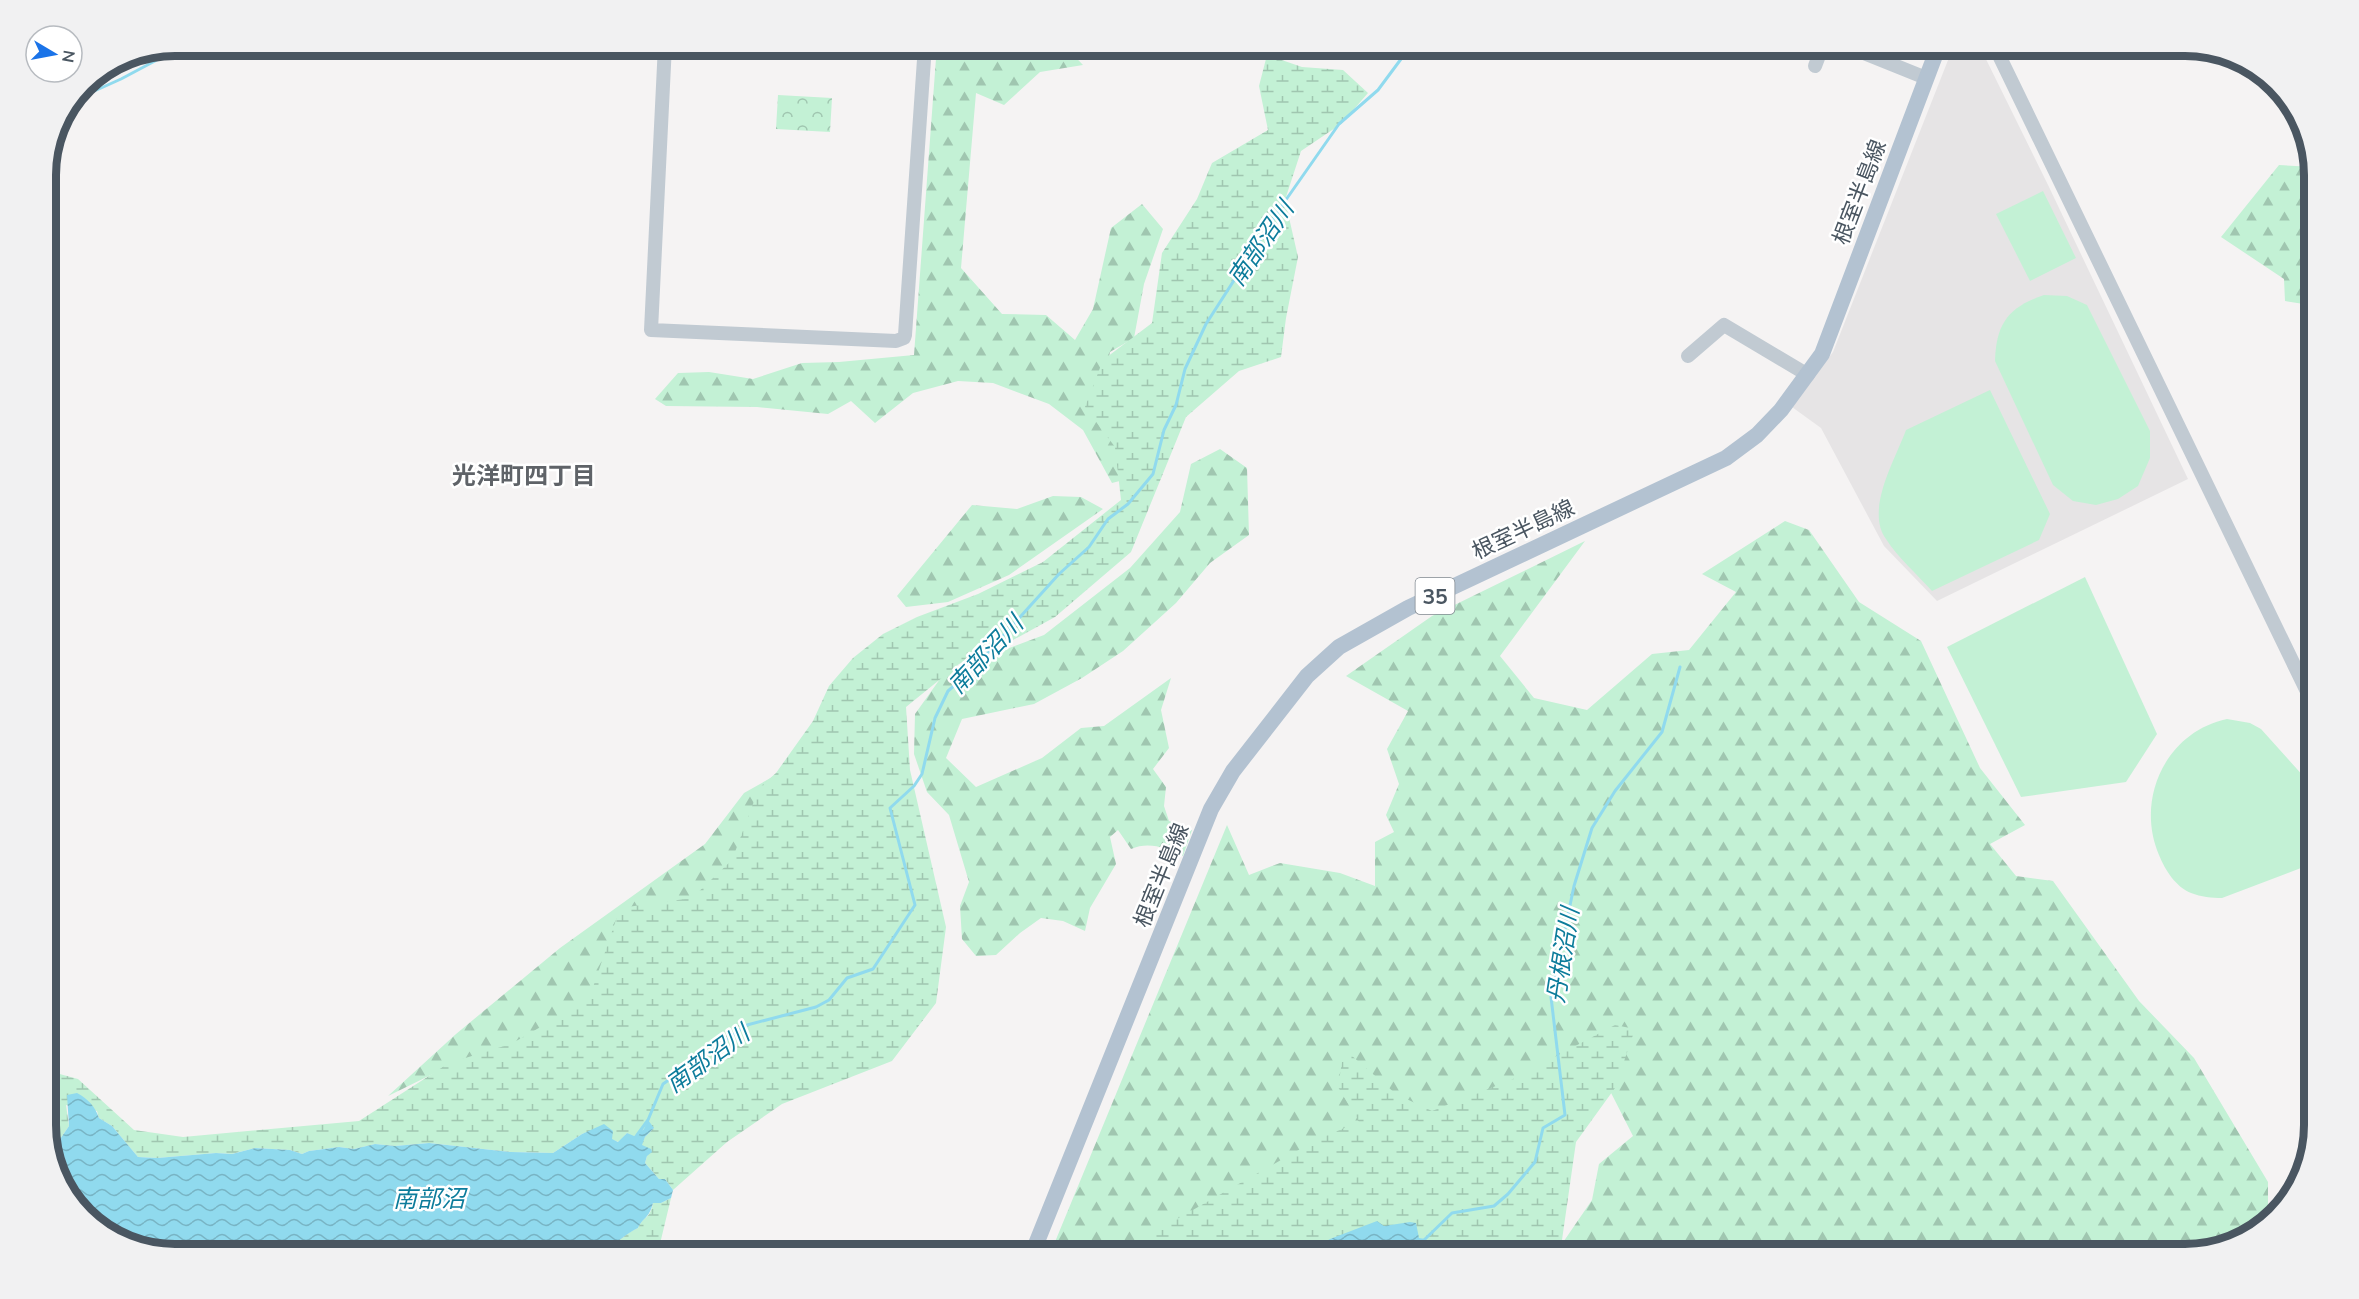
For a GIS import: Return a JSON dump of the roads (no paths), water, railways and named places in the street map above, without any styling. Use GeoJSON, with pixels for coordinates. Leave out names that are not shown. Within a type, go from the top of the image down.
{"type":"FeatureCollection","features":[{"type":"Feature","properties":{"kind":"main road","name":"根室半島線"},"geometry":{"type":"LineString","coordinates":[[1036,1244],[1211,809],[1233,771],[1307,676],[1339,648],[1408,608],[1733,454],[1781,410],[1822,354],[1935,56]]}},
{"type":"Feature","properties":{"kind":"street"},"geometry":{"type":"LineString","coordinates":[[664,56],[651,330],[896,341],[904,338],[905,335],[924,56]]}},
{"type":"Feature","properties":{"kind":"street"},"geometry":{"type":"LineString","coordinates":[[1815,66],[1819,56]]}},
{"type":"Feature","properties":{"kind":"street"},"geometry":{"type":"LineString","coordinates":[[1883,56],[1926,78]]}},
{"type":"Feature","properties":{"kind":"street"},"geometry":{"type":"LineString","coordinates":[[1999,56],[2304,684]]}},
{"type":"Feature","properties":{"kind":"street"},"geometry":{"type":"LineString","coordinates":[[1688,356],[1724,325],[1808,375]]}},
{"type":"Feature","properties":{"kind":"water","name":"南部沼"},"geometry":{"type":"Polygon","coordinates":[[[77,1093],[91,1103],[99,1118],[112,1126],[138,1157],[157,1158],[216,1153],[232,1154],[255,1148],[290,1150],[302,1154],[339,1147],[354,1149],[375,1144],[395,1146],[429,1143],[511,1152],[553,1153],[582,1134],[604,1124],[613,1131],[612,1139],[618,1142],[627,1133],[634,1136],[644,1129],[648,1120],[654,1128],[645,1137],[642,1145],[651,1149],[652,1152],[647,1156],[645,1163],[659,1179],[665,1179],[673,1190],[671,1198],[661,1203],[653,1203],[650,1212],[638,1228],[612,1244],[174,1244],[159,1242],[129,1234],[108,1223],[85,1203],[76,1191],[62,1163],[57,1143],[69,1126],[67,1095],[77,1093]]]}},
{"type":"Feature","properties":{"kind":"water"},"geometry":{"type":"Polygon","coordinates":[[[1377,1221],[1384,1226],[1416,1223],[1419,1238],[1425,1239],[1422,1244],[1322,1244],[1377,1221]]]}},
{"type":"Feature","properties":{"kind":"waterway","name":"南部沼川"},"geometry":{"type":"LineString","coordinates":[[637,1135],[648,1120],[663,1084],[747,1025],[816,1007],[829,1000],[847,978],[873,969],[915,905],[890,808],[914,786],[922,774],[935,718],[948,691],[971,671],[1059,574],[1089,547],[1108,519],[1128,504],[1153,474],[1164,430],[1176,405],[1185,369],[1206,324],[1283,204],[1339,124],[1378,90],[1403,56]]}},
{"type":"Feature","properties":{"kind":"waterway"},"geometry":{"type":"LineString","coordinates":[[86,95],[163,57]]}},
{"type":"Feature","properties":{"kind":"waterway","name":"丹根沼川"},"geometry":{"type":"LineString","coordinates":[[1423,1241],[1452,1213],[1494,1206],[1508,1194],[1535,1162],[1543,1128],[1565,1115],[1551,997],[1574,886],[1592,828],[1615,791],[1662,732],[1680,667]]}},
{"type":"Feature","properties":{"kind":"district","name":"光洋町四丁目"},"geometry":{"type":"Point","coordinates":[524,475]}}]}
